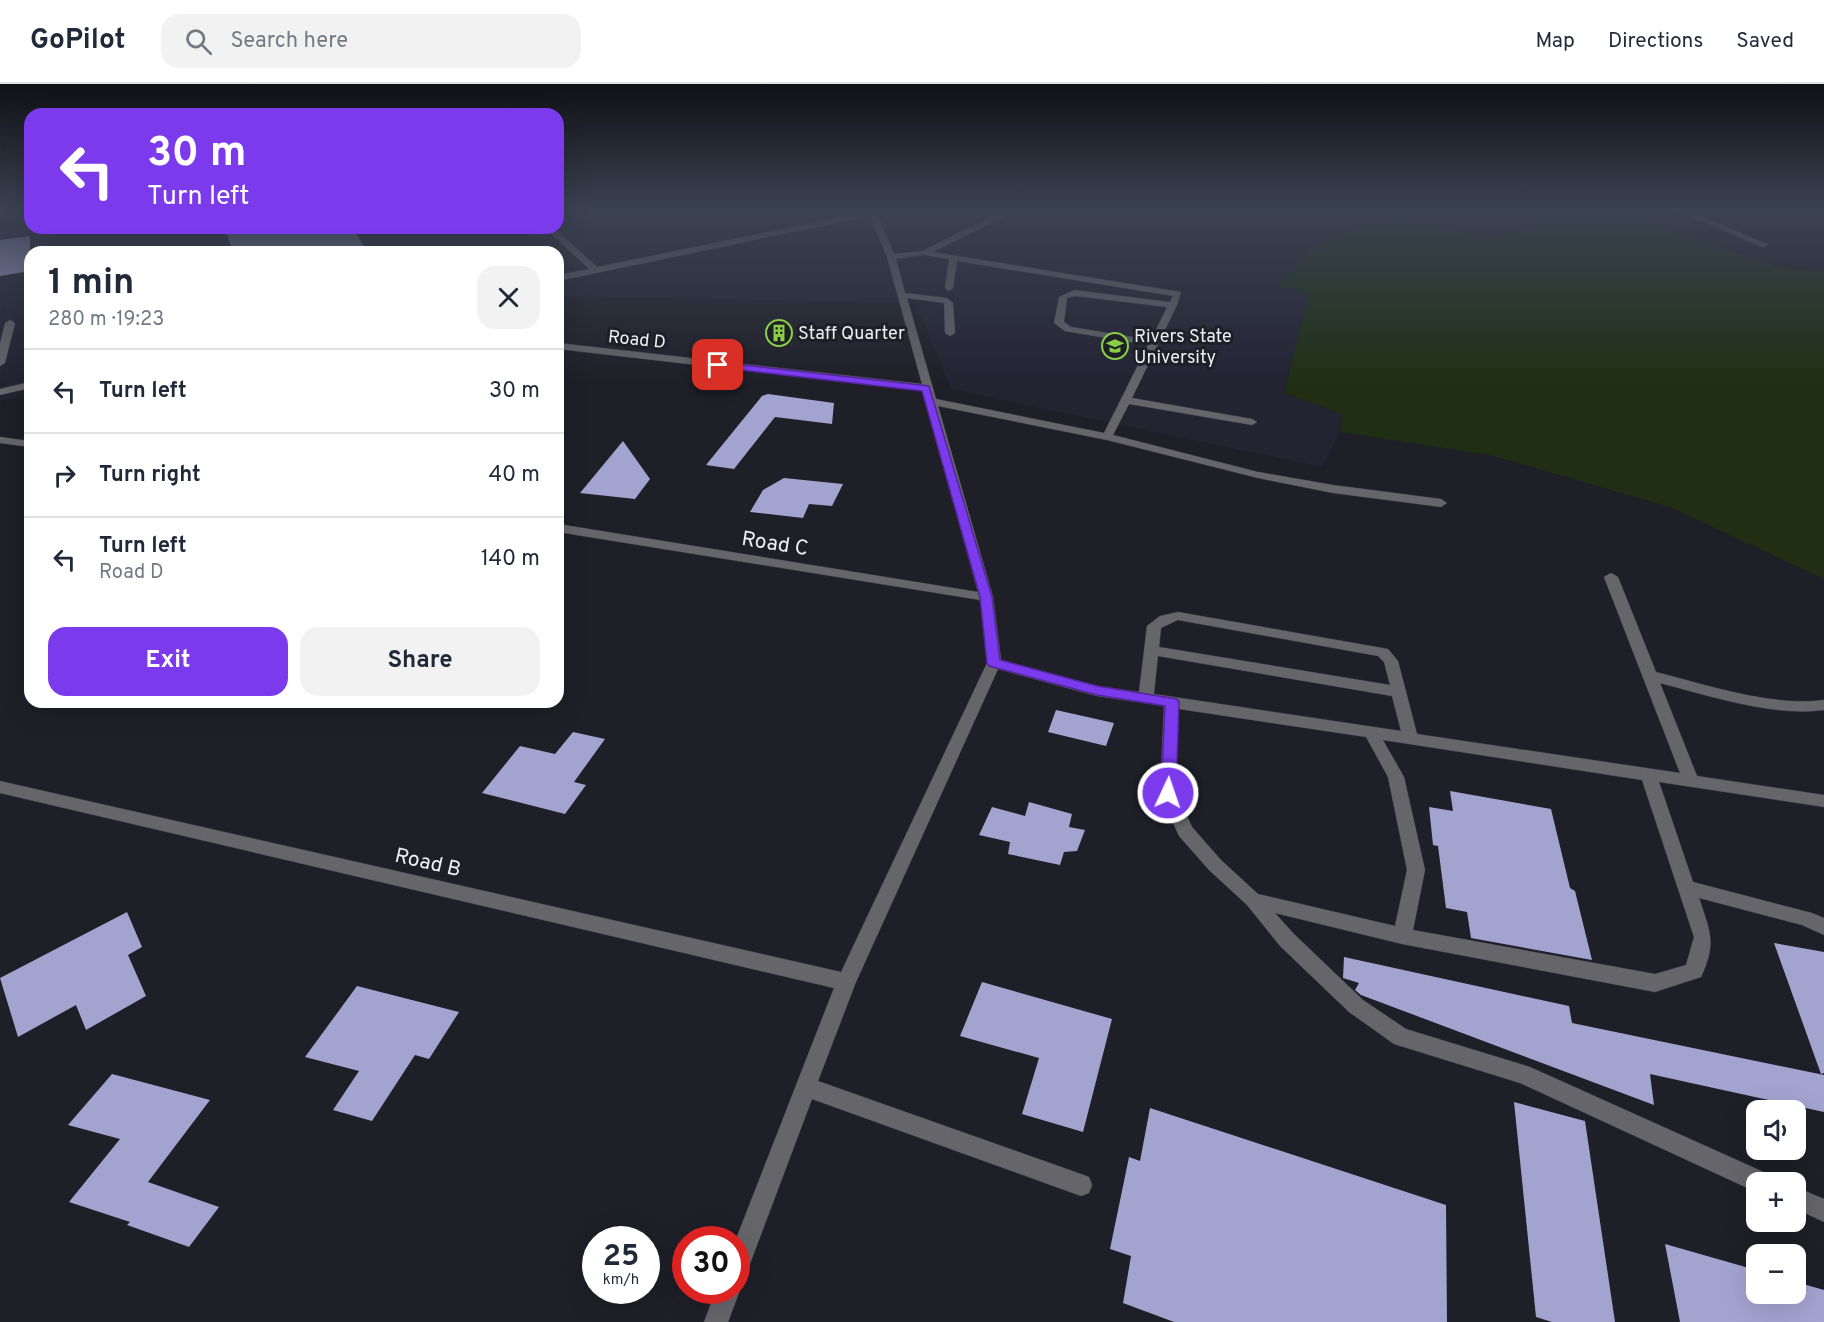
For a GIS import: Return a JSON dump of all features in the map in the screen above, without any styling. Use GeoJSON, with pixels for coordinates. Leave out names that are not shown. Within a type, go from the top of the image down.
{"type":"FeatureCollection","features":[{"type":"Feature","properties":{"kind":"street"},"geometry":{"type":"LineString","coordinates":[[564,277],[605,268]]}},
{"type":"Feature","properties":{"kind":"street"},"geometry":{"type":"LineString","coordinates":[[750,1233],[846,982],[994,663],[986,597],[894,268]]}},
{"type":"Feature","properties":{"kind":"street"},"geometry":{"type":"LineString","coordinates":[[949,288],[952,268]]}},
{"type":"Feature","properties":{"kind":"street"},"geometry":{"type":"LineString","coordinates":[[1019,268],[1178,294],[1107,437]]}},
{"type":"Feature","properties":{"kind":"street"},"geometry":{"type":"LineString","coordinates":[[1154,344],[1068,329],[1059,323],[1063,297],[1074,293],[1173,305]]}},
{"type":"Feature","properties":{"kind":"street"},"geometry":{"type":"LineString","coordinates":[[901,295],[947,301],[949,303],[950,333]]}},
{"type":"Feature","properties":{"kind":"street"},"geometry":{"type":"LineString","coordinates":[[0,363],[10,323]]}},
{"type":"Feature","properties":{"kind":"street","name":"Road D"},"geometry":{"type":"LineString","coordinates":[[564,347],[928,395],[1258,475],[1333,489],[1441,503]]}},
{"type":"Feature","properties":{"kind":"street"},"geometry":{"type":"LineString","coordinates":[[0,392],[24,387]]}},
{"type":"Feature","properties":{"kind":"street"},"geometry":{"type":"LineString","coordinates":[[1125,399],[1252,422]]}},
{"type":"Feature","properties":{"kind":"street"},"geometry":{"type":"LineString","coordinates":[[0,440],[24,443]]}},
{"type":"Feature","properties":{"kind":"street","name":"Road C"},"geometry":{"type":"LineString","coordinates":[[564,529],[986,597]]}},
{"type":"Feature","properties":{"kind":"street"},"geometry":{"type":"LineString","coordinates":[[1611,577],[1691,781]]}},
{"type":"Feature","properties":{"kind":"street"},"geometry":{"type":"LineString","coordinates":[[1146,698],[1154,626],[1165,619],[1178,616],[1383,652],[1388,656],[1410,738]]}},
{"type":"Feature","properties":{"kind":"street"},"geometry":{"type":"LineString","coordinates":[[1151,650],[1399,692]]}},
{"type":"Feature","properties":{"kind":"street"},"geometry":{"type":"LineString","coordinates":[[994,663],[1097,691],[1824,801]]}},
{"type":"Feature","properties":{"kind":"street"},"geometry":{"type":"LineString","coordinates":[[1650,676],[1769,702],[1816,708],[1824,705]]}},
{"type":"Feature","properties":{"kind":"street"},"geometry":{"type":"LineString","coordinates":[[1172,702],[1168,793],[1185,831],[1215,865],[1254,900],[1287,940],[1356,1006],[1401,1037],[1523,1074],[1746,1176]]}},
{"type":"Feature","properties":{"kind":"street"},"geometry":{"type":"LineString","coordinates":[[1371,732],[1396,777],[1416,870],[1402,936]]}},
{"type":"Feature","properties":{"kind":"street"},"geometry":{"type":"LineString","coordinates":[[1254,900],[1402,936],[1655,983],[1694,971],[1703,937],[1649,775]]}},
{"type":"Feature","properties":{"kind":"street","name":"Road B"},"geometry":{"type":"LineString","coordinates":[[0,787],[846,982]]}},
{"type":"Feature","properties":{"kind":"street"},"geometry":{"type":"LineString","coordinates":[[1686,887],[1806,918],[1824,927]]}},
{"type":"Feature","properties":{"kind":"street"},"geometry":{"type":"LineString","coordinates":[[806,1087],[1081,1185]]}},
{"type":"Feature","properties":{"kind":"street"},"geometry":{"type":"LineString","coordinates":[[1806,1203],[1824,1211]]}},
{"type":"Feature","properties":{"kind":"street"},"geometry":{"type":"LineString","coordinates":[[716,1322],[723,1304]]}},
{"type":"Feature","properties":{"kind":"shaded area"},"geometry":{"type":"Polygon","coordinates":[[[0,268],[24,268],[24,396],[0,401],[0,268]]]}},
{"type":"Feature","properties":{"kind":"shaded area"},"geometry":{"type":"Polygon","coordinates":[[[564,268],[1294,268],[1276,285],[1309,293],[1284,393],[1342,414],[1340,432],[1322,467],[951,389],[916,303],[564,296],[564,268]]]}},
{"type":"Feature","properties":{"kind":"green space"},"geometry":{"type":"Polygon","coordinates":[[[1294,268],[1784,268],[1824,272],[1824,579],[1670,507],[1490,455],[1340,432],[1342,414],[1284,393],[1309,293],[1275,286],[1294,268]]]}},
{"type":"Feature","properties":{"kind":"building"},"geometry":{"type":"Polygon","coordinates":[[[0,268],[24,268],[24,272],[0,276],[0,268]]]}},
{"type":"Feature","properties":{"kind":"building"},"geometry":{"type":"Polygon","coordinates":[[[768,394],[834,403],[832,424],[775,417],[734,469],[706,465],[762,396],[768,394]]]}},
{"type":"Feature","properties":{"kind":"building"},"geometry":{"type":"Polygon","coordinates":[[[623,441],[650,479],[635,499],[580,493],[623,441]]]}},
{"type":"Feature","properties":{"kind":"building"},"geometry":{"type":"Polygon","coordinates":[[[784,478],[843,484],[832,506],[809,504],[803,518],[750,512],[763,490],[784,478]]]}},
{"type":"Feature","properties":{"kind":"building"},"geometry":{"type":"Polygon","coordinates":[[[1056,710],[1114,723],[1106,746],[1048,732],[1056,710]]]}},
{"type":"Feature","properties":{"kind":"building"},"geometry":{"type":"Polygon","coordinates":[[[573,732],[605,739],[574,782],[586,785],[565,814],[482,793],[520,746],[555,754],[573,732]]]}},
{"type":"Feature","properties":{"kind":"building"},"geometry":{"type":"Polygon","coordinates":[[[1450,791],[1551,809],[1570,888],[1575,891],[1592,960],[1471,938],[1467,912],[1446,908],[1438,846],[1433,845],[1429,807],[1453,811],[1450,791]]]}},
{"type":"Feature","properties":{"kind":"building"},"geometry":{"type":"Polygon","coordinates":[[[1029,802],[1072,814],[1069,827],[1085,830],[1077,851],[1064,852],[1060,865],[1008,854],[1010,842],[979,835],[992,807],[1025,816],[1029,802]]]}},
{"type":"Feature","properties":{"kind":"building"},"geometry":{"type":"Polygon","coordinates":[[[127,912],[142,947],[128,955],[146,996],[86,1030],[76,1005],[18,1037],[0,978],[127,912]]]}},
{"type":"Feature","properties":{"kind":"building"},"geometry":{"type":"Polygon","coordinates":[[[1774,943],[1824,952],[1824,1073],[1821,1074],[1774,943]]]}},
{"type":"Feature","properties":{"kind":"building"},"geometry":{"type":"Polygon","coordinates":[[[1344,957],[1569,1006],[1572,1023],[1824,1075],[1824,1112],[1806,1108],[1806,1100],[1769,1100],[1650,1074],[1654,1105],[1361,995],[1355,990],[1359,983],[1343,978],[1344,957]]]}},
{"type":"Feature","properties":{"kind":"building"},"geometry":{"type":"Polygon","coordinates":[[[982,982],[1112,1019],[1083,1132],[1022,1114],[1039,1058],[960,1036],[982,982]]]}},
{"type":"Feature","properties":{"kind":"building"},"geometry":{"type":"Polygon","coordinates":[[[357,986],[459,1012],[429,1059],[415,1055],[372,1121],[333,1110],[359,1071],[305,1057],[357,986]]]}},
{"type":"Feature","properties":{"kind":"building"},"geometry":{"type":"Polygon","coordinates":[[[112,1074],[210,1100],[148,1182],[219,1207],[189,1247],[127,1225],[130,1222],[69,1202],[120,1139],[68,1125],[112,1074]]]}},
{"type":"Feature","properties":{"kind":"building"},"geometry":{"type":"Polygon","coordinates":[[[1514,1102],[1585,1121],[1615,1322],[1552,1322],[1536,1317],[1514,1102]]]}},
{"type":"Feature","properties":{"kind":"building"},"geometry":{"type":"Polygon","coordinates":[[[1150,1108],[1446,1205],[1447,1322],[1174,1322],[1123,1303],[1131,1256],[1110,1249],[1129,1157],[1140,1161],[1150,1108]]]}},
{"type":"Feature","properties":{"kind":"building"},"geometry":{"type":"Polygon","coordinates":[[[1665,1244],[1746,1267],[1746,1304],[1806,1304],[1806,1285],[1824,1290],[1824,1322],[1680,1322],[1665,1244]]]}},
{"type":"Feature","properties":{"kind":"place","name":"Staff Quarter"},"geometry":{"type":"Point","coordinates":[779,333]}},
{"type":"Feature","properties":{"kind":"place","name":"Rivers State University"},"geometry":{"type":"Point","coordinates":[1115,346]}},
{"type":"Feature","properties":{"kind":"route"},"geometry":{"type":"LineString","coordinates":[[718,365],[926,388],[986,597],[994,663],[1097,691],[1172,702],[1168,793]]}}]}
